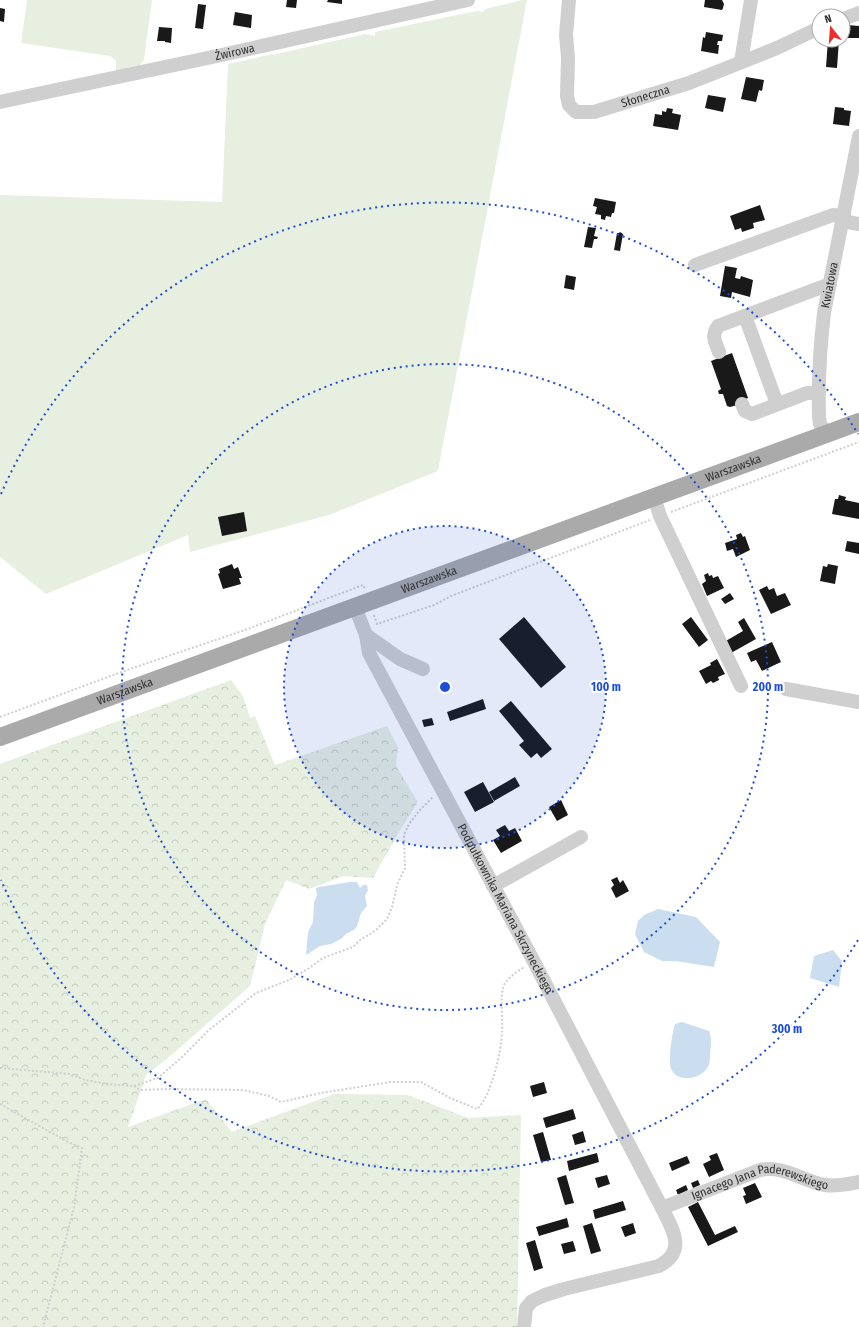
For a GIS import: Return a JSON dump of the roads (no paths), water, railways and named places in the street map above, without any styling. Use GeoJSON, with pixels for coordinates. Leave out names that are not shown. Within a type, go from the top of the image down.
{"type":"FeatureCollection","features":[{"type":"Feature","properties":{"kind":"main road","name":"Warszawska"},"geometry":{"type":"LineString","coordinates":[[0,737],[859,422]]}},
{"type":"Feature","properties":{"kind":"street","name":"Żwirowa"},"geometry":{"type":"LineString","coordinates":[[0,102],[468,0]]}},
{"type":"Feature","properties":{"kind":"street","name":"Słoneczna"},"geometry":{"type":"LineString","coordinates":[[568,0],[566,35],[568,58],[566,91],[569,105],[576,112],[594,112],[689,83],[777,48],[811,32]]}},
{"type":"Feature","properties":{"kind":"street"},"geometry":{"type":"LineString","coordinates":[[741,62],[751,0]]}},
{"type":"Feature","properties":{"kind":"street","name":"Kwiatowa"},"geometry":{"type":"LineString","coordinates":[[827,434],[820,424],[819,417],[818,392],[822,332],[859,136]]}},
{"type":"Feature","properties":{"kind":"street"},"geometry":{"type":"LineString","coordinates":[[695,265],[833,215],[859,224]]}},
{"type":"Feature","properties":{"kind":"street"},"geometry":{"type":"LineString","coordinates":[[719,352],[714,336],[714,331],[718,326],[830,284]]}},
{"type":"Feature","properties":{"kind":"street"},"geometry":{"type":"LineString","coordinates":[[745,316],[777,404]]}},
{"type":"Feature","properties":{"kind":"street"},"geometry":{"type":"LineString","coordinates":[[742,404],[745,411],[752,414],[807,394],[818,392]]}},
{"type":"Feature","properties":{"kind":"street"},"geometry":{"type":"LineString","coordinates":[[654,497],[660,516],[741,686]]}},
{"type":"Feature","properties":{"kind":"street","name":"Podpułkownika Mariana Skrzyneckiego"},"geometry":{"type":"LineString","coordinates":[[355,607],[366,635],[369,653],[533,960],[662,1208],[672,1230],[676,1244],[674,1252],[665,1263],[659,1266],[564,1289],[532,1301],[526,1308],[524,1327]]}},
{"type":"Feature","properties":{"kind":"street"},"geometry":{"type":"LineString","coordinates":[[366,635],[400,659],[423,669]]}},
{"type":"Feature","properties":{"kind":"street"},"geometry":{"type":"LineString","coordinates":[[786,689],[859,702]]}},
{"type":"Feature","properties":{"kind":"street"},"geometry":{"type":"LineString","coordinates":[[493,886],[581,837]]}},
{"type":"Feature","properties":{"kind":"street","name":"Ignacego Jana Paderewskiego"},"geometry":{"type":"LineString","coordinates":[[662,1208],[760,1170],[770,1168],[825,1185],[845,1185],[859,1182]]}},
{"type":"Feature","properties":{"kind":"water"},"geometry":{"type":"Polygon","coordinates":[[[357,882],[360,888],[363,885],[367,885],[368,890],[365,896],[367,906],[361,913],[357,926],[354,930],[346,934],[341,939],[331,944],[320,946],[306,955],[308,932],[313,922],[314,902],[317,896],[316,888],[357,882]]]}},
{"type":"Feature","properties":{"kind":"water"},"geometry":{"type":"Polygon","coordinates":[[[658,909],[696,917],[720,942],[714,967],[675,961],[662,961],[644,952],[635,934],[638,921],[644,915],[658,909]]]}},
{"type":"Feature","properties":{"kind":"water"},"geometry":{"type":"Polygon","coordinates":[[[833,950],[842,961],[839,987],[810,978],[814,956],[833,950]]]}},
{"type":"Feature","properties":{"kind":"water"},"geometry":{"type":"Polygon","coordinates":[[[682,1022],[709,1031],[711,1037],[709,1065],[702,1074],[691,1078],[676,1075],[672,1071],[670,1062],[670,1048],[675,1024],[682,1022]]]}}]}
